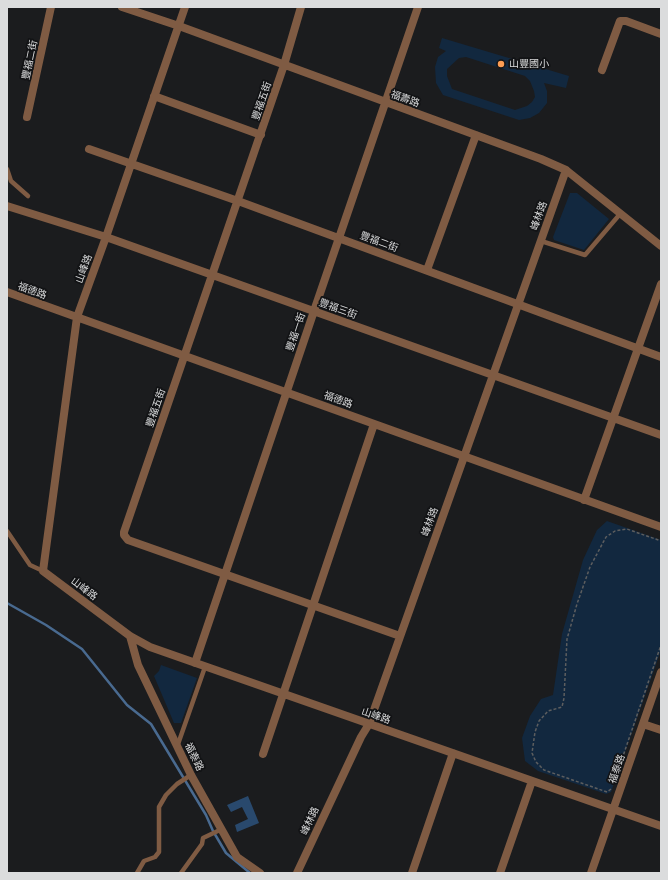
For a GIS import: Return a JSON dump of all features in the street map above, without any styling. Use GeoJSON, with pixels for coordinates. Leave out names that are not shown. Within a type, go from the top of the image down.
{"type":"FeatureCollection","features":[{"type":"Feature","properties":{"kind":"street","name":"豐福二街"},"geometry":{"type":"LineString","coordinates":[[27,117],[51,7]]}},
{"type":"Feature","properties":{"kind":"street","name":"福壽路"},"geometry":{"type":"LineString","coordinates":[[122,7],[179,26],[476,135],[566,170],[661,246]]}},
{"type":"Feature","properties":{"kind":"street","name":"山峰路"},"geometry":{"type":"LineString","coordinates":[[185,7],[77,318],[43,571],[130,636],[150,647],[661,826]]}},
{"type":"Feature","properties":{"kind":"street","name":"豐福五街"},"geometry":{"type":"LineString","coordinates":[[301,7],[261,135],[184,355],[124,535],[128,540],[400,636]]}},
{"type":"Feature","properties":{"kind":"street","name":"豐福一街"},"geometry":{"type":"LineString","coordinates":[[195,663],[418,7]]}},
{"type":"Feature","properties":{"kind":"street"},"geometry":{"type":"LineString","coordinates":[[602,70],[620,21],[626,21],[661,34]]}},
{"type":"Feature","properties":{"kind":"street"},"geometry":{"type":"LineString","coordinates":[[154,96],[261,135]]}},
{"type":"Feature","properties":{"kind":"street"},"geometry":{"type":"LineString","coordinates":[[427,270],[476,135]]}},
{"type":"Feature","properties":{"kind":"street","name":"豐福二街"},"geometry":{"type":"LineString","coordinates":[[89,149],[238,201],[661,357]]}},
{"type":"Feature","properties":{"kind":"street","name":"峰林路"},"geometry":{"type":"LineString","coordinates":[[297,873],[369,724],[566,170]]}},
{"type":"Feature","properties":{"kind":"street","name":"豐福三街"},"geometry":{"type":"LineString","coordinates":[[7,206],[106,237],[661,435]]}},
{"type":"Feature","properties":{"kind":"street"},"geometry":{"type":"LineString","coordinates":[[584,500],[661,284]]}},
{"type":"Feature","properties":{"kind":"street","name":"福德路"},"geometry":{"type":"LineString","coordinates":[[7,292],[661,527]]}},
{"type":"Feature","properties":{"kind":"street"},"geometry":{"type":"LineString","coordinates":[[263,754],[374,424]]}},
{"type":"Feature","properties":{"kind":"street","name":"福泰路"},"geometry":{"type":"LineString","coordinates":[[130,636],[138,665],[191,775],[218,817],[222,829],[238,857],[260,873]]}},
{"type":"Feature","properties":{"kind":"street","name":"福泰路"},"geometry":{"type":"LineString","coordinates":[[591,873],[661,672]]}},
{"type":"Feature","properties":{"kind":"street"},"geometry":{"type":"LineString","coordinates":[[643,724],[661,730]]}},
{"type":"Feature","properties":{"kind":"street"},"geometry":{"type":"LineString","coordinates":[[412,873],[453,753]]}},
{"type":"Feature","properties":{"kind":"street"},"geometry":{"type":"LineString","coordinates":[[500,873],[532,781]]}},
{"type":"Feature","properties":{"kind":"lane"},"geometry":{"type":"LineString","coordinates":[[7,169],[11,181],[28,196]]}},
{"type":"Feature","properties":{"kind":"lane"},"geometry":{"type":"LineString","coordinates":[[540,241],[585,256],[620,214]]}},
{"type":"Feature","properties":{"kind":"lane"},"geometry":{"type":"LineString","coordinates":[[7,531],[30,565],[43,571]]}},
{"type":"Feature","properties":{"kind":"lane"},"geometry":{"type":"LineString","coordinates":[[177,747],[205,667]]}},
{"type":"Feature","properties":{"kind":"lane"},"geometry":{"type":"LineString","coordinates":[[138,873],[144,861],[154,857],[159,852],[159,807],[166,795],[177,784],[191,775]]}},
{"type":"Feature","properties":{"kind":"lane"},"geometry":{"type":"LineString","coordinates":[[182,873],[202,844],[203,838],[222,829]]}},
{"type":"Feature","properties":{"kind":"path"},"geometry":{"type":"LineString","coordinates":[[614,783],[611,790],[608,792],[544,770],[536,762],[532,753],[535,732],[539,721],[548,711],[562,707],[564,698],[567,639],[590,567],[606,537],[615,531],[627,529],[661,541]]}},
{"type":"Feature","properties":{"kind":"path"},"geometry":{"type":"LineString","coordinates":[[621,761],[661,645]]}},
{"type":"Feature","properties":{"kind":"shaded area"},"geometry":{"type":"Polygon","coordinates":[[[442,38],[569,76],[566,88],[544,83],[547,91],[547,103],[539,113],[530,118],[519,120],[443,95],[436,83],[435,67],[438,57],[446,51],[439,48],[442,38]],[[466,57],[459,58],[447,69],[447,76],[452,89],[515,110],[527,106],[535,97],[530,81],[525,76],[466,57]]]}},
{"type":"Feature","properties":{"kind":"shaded area"},"geometry":{"type":"Polygon","coordinates":[[[570,193],[577,193],[609,219],[584,250],[554,240],[553,237],[570,193]]]}},
{"type":"Feature","properties":{"kind":"shaded area"},"geometry":{"type":"Polygon","coordinates":[[[607,521],[661,540],[661,650],[611,792],[606,794],[538,771],[525,761],[522,738],[530,716],[541,699],[553,695],[562,634],[583,560],[597,530],[607,521]]]}},
{"type":"Feature","properties":{"kind":"shaded area"},"geometry":{"type":"Polygon","coordinates":[[[161,665],[197,678],[181,723],[174,723],[154,676],[159,671],[161,665]]]}},
{"type":"Feature","properties":{"kind":"building"},"geometry":{"type":"Polygon","coordinates":[[[248,796],[259,823],[237,832],[235,825],[248,819],[242,807],[231,812],[227,805],[248,796]]]}},
{"type":"Feature","properties":{"kind":"waterway"},"geometry":{"type":"LineString","coordinates":[[7,603],[46,625],[82,649],[127,705],[151,724],[206,815],[213,831],[226,853],[250,873]]}},
{"type":"Feature","properties":{"kind":"place","name":"山豐國小"},"geometry":{"type":"Point","coordinates":[501,64]}}]}
